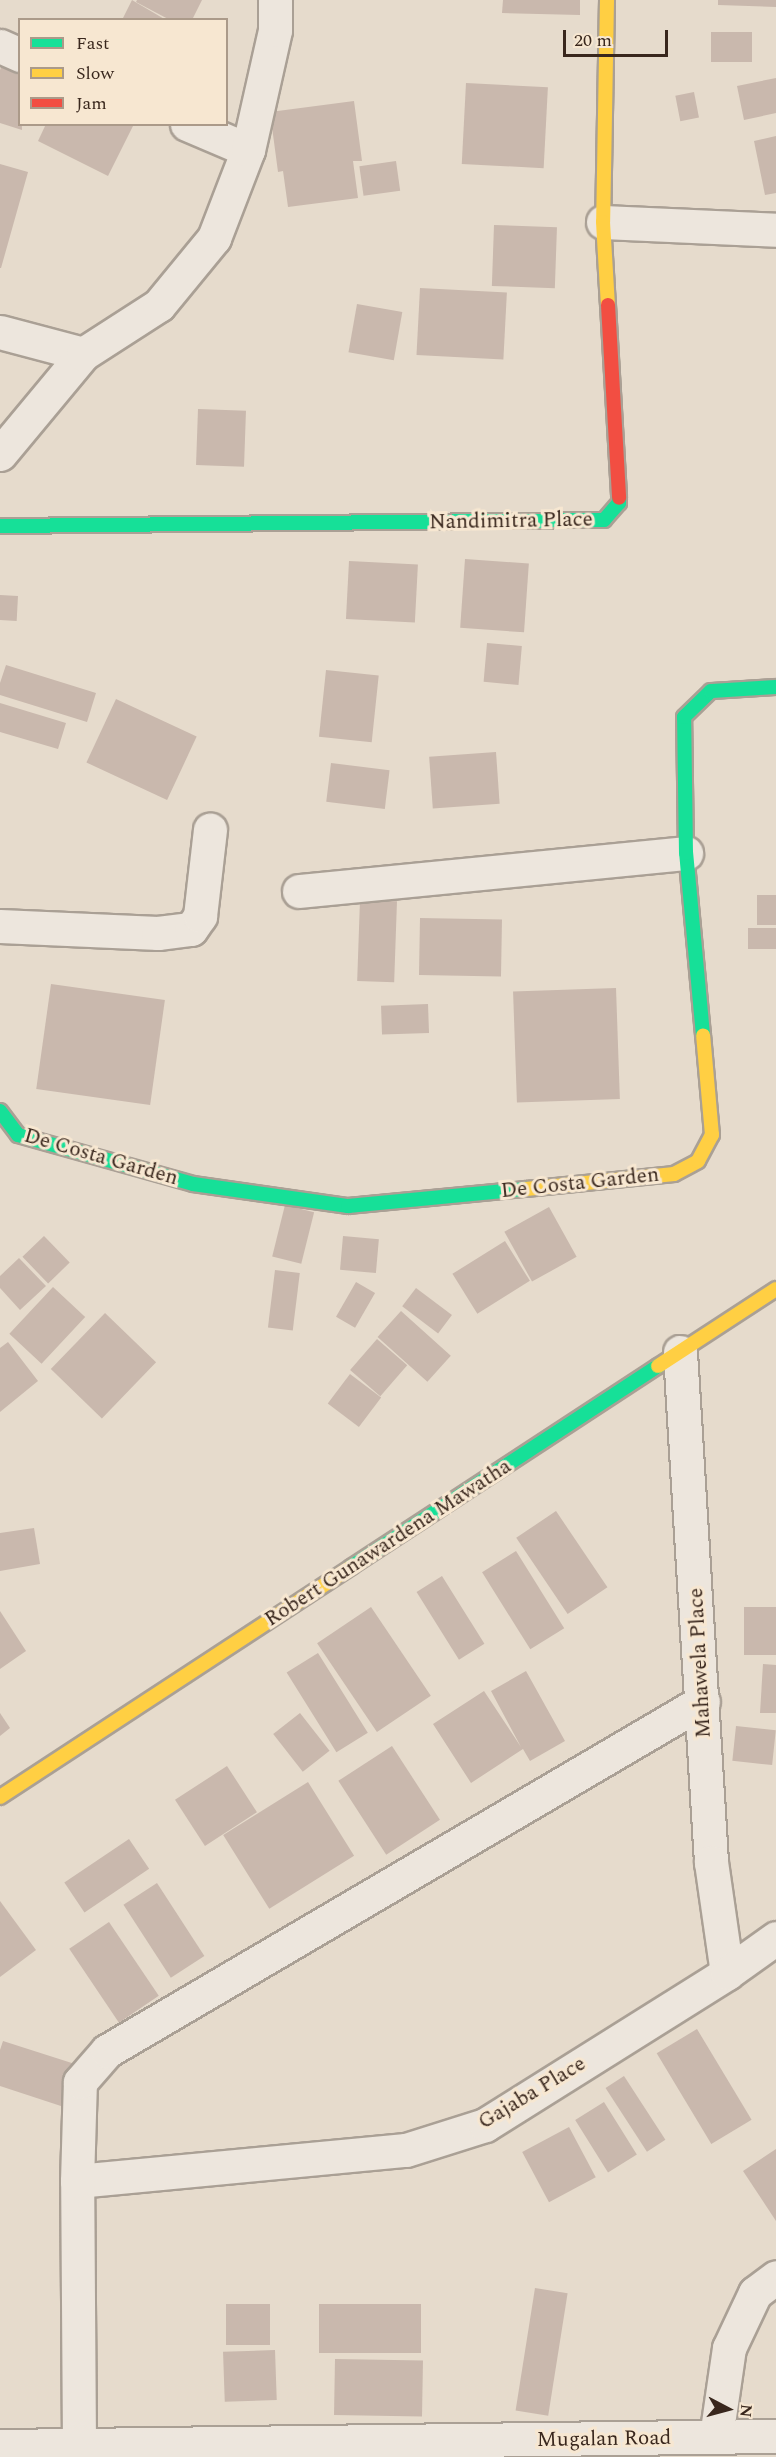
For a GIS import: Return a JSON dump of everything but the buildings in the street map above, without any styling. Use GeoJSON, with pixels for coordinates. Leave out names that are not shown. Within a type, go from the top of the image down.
{"type":"FeatureCollection","features":[{"type":"Feature","properties":{"kind":"street"},"geometry":{"type":"LineString","coordinates":[[0,454],[83,354],[159,305],[214,238],[248,150],[275,30],[275,0]]}},
{"type":"Feature","properties":{"kind":"street","name":"Nandimitra Place"},"geometry":{"type":"LineString","coordinates":[[0,526],[604,520],[619,503],[603,222],[607,0]]}},
{"type":"Feature","properties":{"kind":"street"},"geometry":{"type":"LineString","coordinates":[[0,46],[18,54]]}},
{"type":"Feature","properties":{"kind":"street"},"geometry":{"type":"LineString","coordinates":[[192,126],[248,150]]}},
{"type":"Feature","properties":{"kind":"street"},"geometry":{"type":"LineString","coordinates":[[603,222],[776,230]]}},
{"type":"Feature","properties":{"kind":"street"},"geometry":{"type":"LineString","coordinates":[[0,332],[83,354]]}},
{"type":"Feature","properties":{"kind":"street","name":"De Costa Garden"},"geometry":{"type":"LineString","coordinates":[[0,1111],[18,1135],[193,1184],[348,1206],[674,1174],[698,1161],[712,1135],[686,853],[684,717],[711,691],[776,687]]}},
{"type":"Feature","properties":{"kind":"street"},"geometry":{"type":"LineString","coordinates":[[0,926],[158,933],[191,929],[200,916],[210,830]]}},
{"type":"Feature","properties":{"kind":"street"},"geometry":{"type":"LineString","coordinates":[[299,891],[686,853]]}},
{"type":"Feature","properties":{"kind":"street","name":"Robert Gunawardena Mawatha"},"geometry":{"type":"LineString","coordinates":[[0,1797],[776,1289]]}},
{"type":"Feature","properties":{"kind":"street","name":"Mahawela Place"},"geometry":{"type":"LineString","coordinates":[[680,1352],[711,1862],[727,1972]]}},
{"type":"Feature","properties":{"kind":"street"},"geometry":{"type":"LineString","coordinates":[[79,2444],[77,2181],[80,2082],[107,2051],[703,1701]]}},
{"type":"Feature","properties":{"kind":"street","name":"Gajaba Place"},"geometry":{"type":"LineString","coordinates":[[77,2181],[406,2150],[485,2125],[727,1972],[776,1938]]}},
{"type":"Feature","properties":{"kind":"street"},"geometry":{"type":"LineString","coordinates":[[716,2437],[729,2348],[755,2293],[776,2277]]}},
{"type":"Feature","properties":{"kind":"street","name":"Mugalan Road"},"geometry":{"type":"LineString","coordinates":[[0,2446],[776,2436]]}},
{"type":"Feature","properties":{"kind":"traffic: fast"},"geometry":{"type":"LineString","coordinates":[[0,526],[604,520],[619,503],[619,498]]}},
{"type":"Feature","properties":{"kind":"traffic: fast"},"geometry":{"type":"LineString","coordinates":[[703,1035],[686,853],[684,717],[711,691],[776,687]]}},
{"type":"Feature","properties":{"kind":"traffic: fast"},"geometry":{"type":"LineString","coordinates":[[0,1111],[18,1135],[193,1184],[348,1206],[526,1189]]}},
{"type":"Feature","properties":{"kind":"traffic: fast"},"geometry":{"type":"LineString","coordinates":[[351,1567],[658,1366]]}},
{"type":"Feature","properties":{"kind":"traffic: slow"},"geometry":{"type":"LineString","coordinates":[[607,0],[603,222],[608,305]]}},
{"type":"Feature","properties":{"kind":"traffic: slow"},"geometry":{"type":"LineString","coordinates":[[526,1189],[674,1174],[698,1161],[712,1135],[703,1035]]}},
{"type":"Feature","properties":{"kind":"traffic: slow"},"geometry":{"type":"LineString","coordinates":[[658,1366],[776,1289]]}},
{"type":"Feature","properties":{"kind":"traffic: slow"},"geometry":{"type":"LineString","coordinates":[[0,1797],[351,1567]]}},
{"type":"Feature","properties":{"kind":"traffic: jam"},"geometry":{"type":"LineString","coordinates":[[608,305],[619,498]]}}]}
